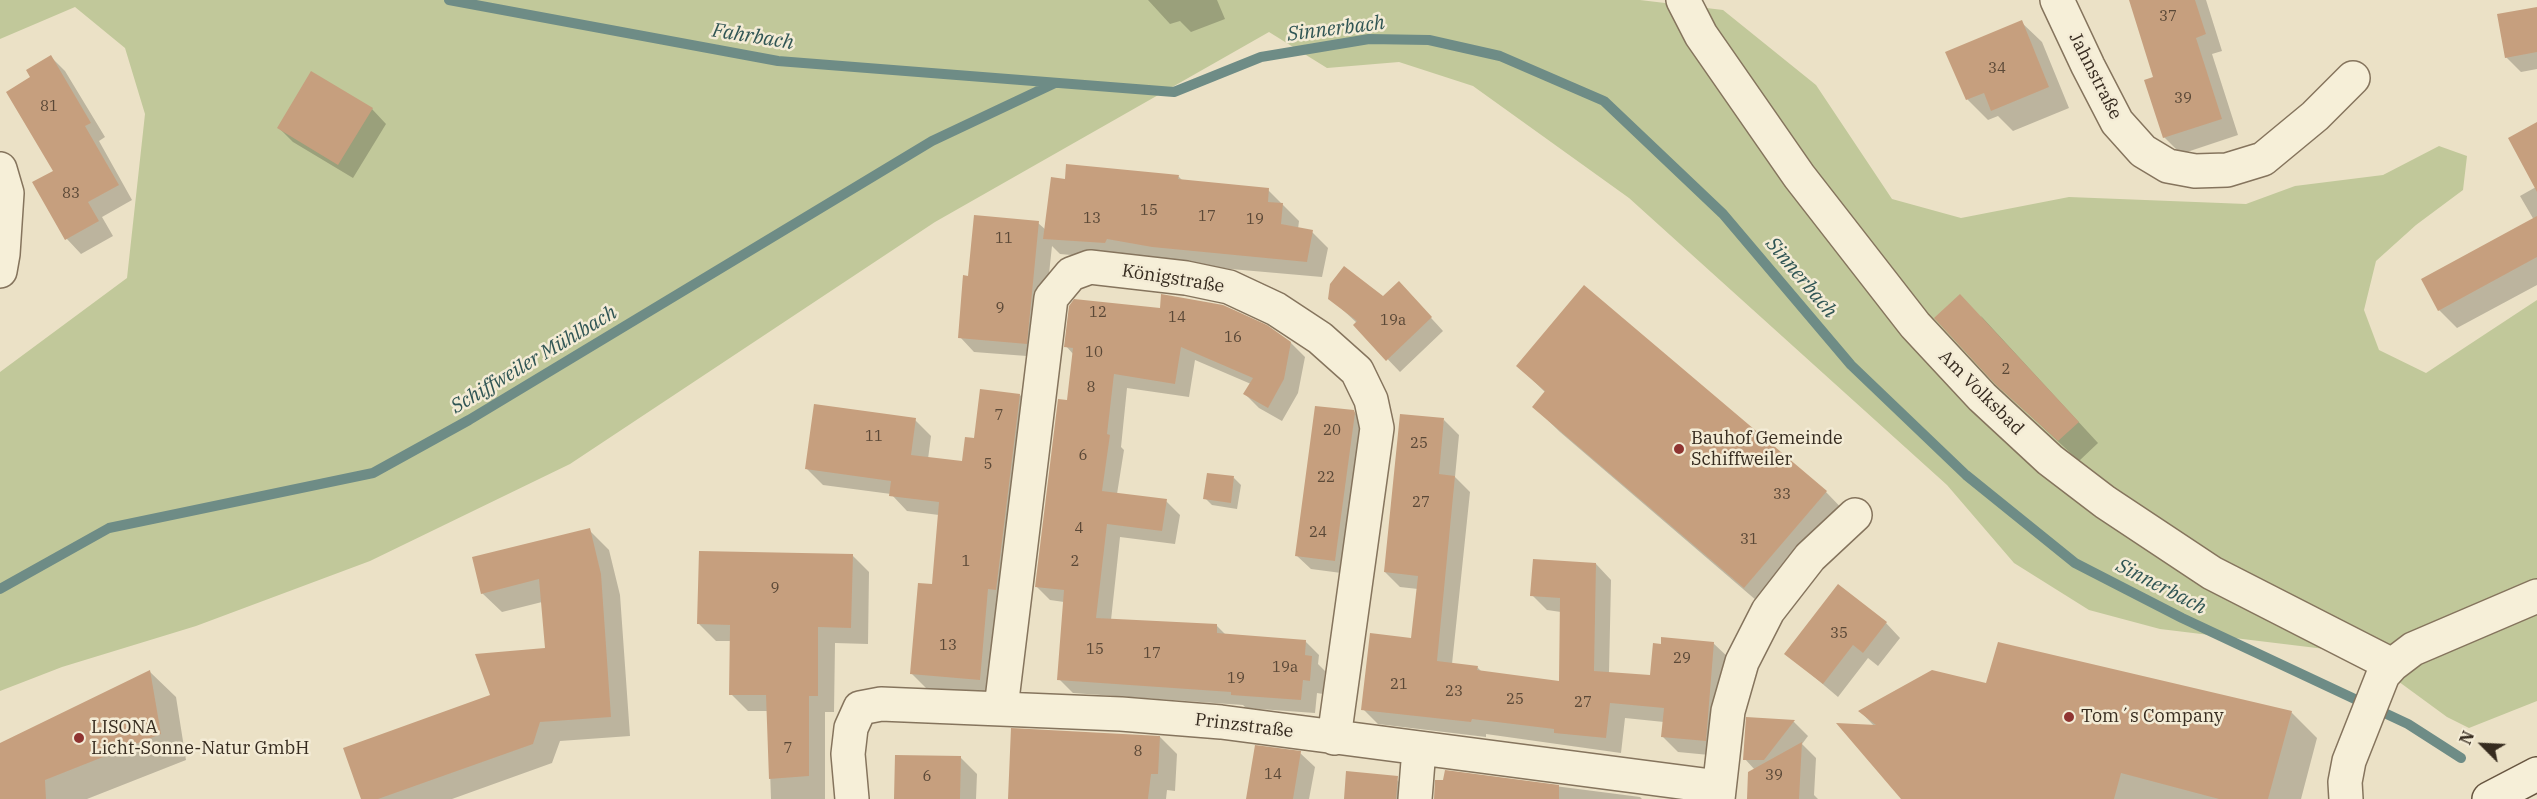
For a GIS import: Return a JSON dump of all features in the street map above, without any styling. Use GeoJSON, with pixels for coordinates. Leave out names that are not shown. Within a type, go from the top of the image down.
{"type":"FeatureCollection","features":[{"type":"Feature","properties":{"kind":"street","name":"Am Volksbad"},"geometry":{"type":"LineString","coordinates":[[1683,0],[1701,35],[1799,176],[1915,325],[1982,397],[2050,460],[2096,495],[2212,573],[2384,677]]}},
{"type":"Feature","properties":{"kind":"street","name":"Jahnstraße"},"geometry":{"type":"LineString","coordinates":[[2057,0],[2117,122],[2143,151],[2168,166],[2195,171],[2228,170],[2263,159],[2315,116],[2353,78]]}},
{"type":"Feature","properties":{"kind":"street"},"geometry":{"type":"LineString","coordinates":[[0,169],[7,193],[0,271]]}},
{"type":"Feature","properties":{"kind":"street","name":"Königstraße"},"geometry":{"type":"LineString","coordinates":[[1001,708],[1051,298],[1071,274],[1090,267],[1186,278],[1229,287],[1285,315],[1320,338],[1357,371],[1371,400],[1377,428],[1334,738]]}},
{"type":"Feature","properties":{"kind":"street","name":"Prinzstraße"},"geometry":{"type":"LineString","coordinates":[[852,799],[848,754],[851,728],[860,708],[881,704],[1001,708],[1221,722],[1718,793],[1728,711],[1742,662],[1768,611],[1810,557],[1855,515]]}},
{"type":"Feature","properties":{"kind":"street"},"geometry":{"type":"LineString","coordinates":[[2346,799],[2345,782],[2349,760],[2384,677],[2413,649],[2537,596]]}},
{"type":"Feature","properties":{"kind":"street"},"geometry":{"type":"LineString","coordinates":[[1415,799],[1419,749]]}},
{"type":"Feature","properties":{"kind":"street"},"geometry":{"type":"LineString","coordinates":[[2489,799],[2537,774]]}},
{"type":"Feature","properties":{"kind":"green space"},"geometry":{"type":"Polygon","coordinates":[[[0,0],[1640,0],[1723,10],[1816,85],[1892,199],[1961,218],[2069,197],[2246,204],[2295,186],[2383,175],[2439,146],[2467,156],[2463,190],[2416,225],[2376,261],[2364,310],[2379,350],[2426,373],[2537,300],[2537,701],[2469,728],[2447,717],[2391,676],[2325,649],[2160,629],[2089,610],[2014,563],[1947,485],[1629,198],[1473,86],[1399,62],[1327,68],[1269,32],[935,222],[570,464],[370,561],[196,626],[62,667],[0,691],[0,372],[127,278],[145,114],[125,48],[75,7],[0,39],[0,0]]]}},
{"type":"Feature","properties":{"kind":"building"},"geometry":{"type":"Polygon","coordinates":[[[2129,0],[2195,0],[2206,34],[2196,38],[2222,119],[2163,138],[2144,80],[2153,77],[2129,0]]]}},
{"type":"Feature","properties":{"kind":"building"},"geometry":{"type":"Polygon","coordinates":[[[2537,7],[2537,52],[2505,58],[2497,14],[2537,7]]]}},
{"type":"Feature","properties":{"kind":"building"},"geometry":{"type":"Polygon","coordinates":[[[2022,20],[2049,87],[1991,111],[1984,93],[1966,100],[1945,52],[2022,20]]]}},
{"type":"Feature","properties":{"kind":"building"},"geometry":{"type":"Polygon","coordinates":[[[51,55],[91,123],[85,126],[119,185],[88,202],[99,221],[65,240],[32,182],[53,171],[6,92],[30,77],[26,70],[51,55]]]}},
{"type":"Feature","properties":{"kind":"building"},"geometry":{"type":"Polygon","coordinates":[[[311,71],[373,108],[338,165],[277,128],[311,71]]]}},
{"type":"Feature","properties":{"kind":"building"},"geometry":{"type":"Polygon","coordinates":[[[2537,122],[2537,192],[2508,138],[2537,122]]]}},
{"type":"Feature","properties":{"kind":"building"},"geometry":{"type":"Polygon","coordinates":[[[1066,164],[1179,175],[1178,179],[1269,188],[1268,202],[1283,203],[1281,224],[1313,230],[1307,262],[1152,247],[1107,239],[1105,243],[1043,239],[1051,177],[1065,179],[1066,164]]]}},
{"type":"Feature","properties":{"kind":"building"},"geometry":{"type":"Polygon","coordinates":[[[974,215],[1039,221],[1027,344],[958,338],[963,275],[968,276],[974,215]]]}},
{"type":"Feature","properties":{"kind":"building"},"geometry":{"type":"Polygon","coordinates":[[[2537,216],[2537,257],[2438,311],[2421,279],[2537,216]]]}},
{"type":"Feature","properties":{"kind":"building"},"geometry":{"type":"Polygon","coordinates":[[[1344,266],[1383,296],[1399,281],[1432,317],[1386,361],[1353,325],[1357,321],[1328,299],[1330,284],[1344,266]]]}},
{"type":"Feature","properties":{"kind":"building","name":"Bauhof Gemeinde Schiffweiler"},"geometry":{"type":"Polygon","coordinates":[[[1584,285],[1827,491],[1744,588],[1532,407],[1545,391],[1516,366],[1584,285]]]}},
{"type":"Feature","properties":{"kind":"building"},"geometry":{"type":"Polygon","coordinates":[[[1161,294],[1223,305],[1267,325],[1291,342],[1284,379],[1268,408],[1243,394],[1253,378],[1181,347],[1175,384],[1114,374],[1107,434],[1110,435],[1102,491],[1167,499],[1162,531],[1107,524],[1096,618],[1217,624],[1217,633],[1306,640],[1305,655],[1312,656],[1310,681],[1303,680],[1301,700],[1231,695],[1231,692],[1057,680],[1064,590],[1035,587],[1058,399],[1067,400],[1073,348],[1064,347],[1069,306],[1074,299],[1160,308],[1161,294]]]}},
{"type":"Feature","properties":{"kind":"building"},"geometry":{"type":"Polygon","coordinates":[[[1960,294],[2079,422],[2058,441],[1995,384],[1934,318],[1960,294]]]}},
{"type":"Feature","properties":{"kind":"building"},"geometry":{"type":"Polygon","coordinates":[[[980,389],[1020,394],[996,590],[988,589],[980,680],[910,674],[918,583],[932,584],[939,502],[889,496],[891,481],[805,469],[814,404],[916,418],[911,455],[962,461],[965,437],[974,438],[980,389]]]}},
{"type":"Feature","properties":{"kind":"building"},"geometry":{"type":"Polygon","coordinates":[[[1315,406],[1354,410],[1355,413],[1335,561],[1295,556],[1315,406]]]}},
{"type":"Feature","properties":{"kind":"building"},"geometry":{"type":"Polygon","coordinates":[[[1400,414],[1444,418],[1439,474],[1455,476],[1437,661],[1478,666],[1477,670],[1559,681],[1560,598],[1530,596],[1533,559],[1596,563],[1594,671],[1650,675],[1653,643],[1661,644],[1661,637],[1714,642],[1706,741],[1661,737],[1664,708],[1610,703],[1606,738],[1554,733],[1554,729],[1472,719],[1471,722],[1361,710],[1370,633],[1411,638],[1418,576],[1384,572],[1400,414]]]}},
{"type":"Feature","properties":{"kind":"building"},"geometry":{"type":"Polygon","coordinates":[[[1207,473],[1234,476],[1231,503],[1203,499],[1207,473]]]}},
{"type":"Feature","properties":{"kind":"building"},"geometry":{"type":"Polygon","coordinates":[[[590,528],[601,574],[611,717],[540,722],[533,744],[378,799],[361,799],[343,748],[490,695],[475,654],[545,648],[539,579],[481,594],[472,557],[590,528]]]}},
{"type":"Feature","properties":{"kind":"building"},"geometry":{"type":"Polygon","coordinates":[[[699,551],[853,554],[851,628],[818,627],[818,696],[809,696],[809,776],[769,779],[766,695],[729,695],[730,625],[697,624],[699,551]]]}},
{"type":"Feature","properties":{"kind":"building"},"geometry":{"type":"Polygon","coordinates":[[[1838,584],[1887,622],[1863,653],[1853,645],[1823,684],[1784,654],[1838,584]]]}},
{"type":"Feature","properties":{"kind":"building","name":"Tom´s Company"},"geometry":{"type":"Polygon","coordinates":[[[1998,642],[2292,711],[2268,799],[2219,799],[2121,773],[2114,799],[1901,799],[1836,723],[1876,725],[1858,711],[1932,670],[1986,683],[1998,642]]]}},
{"type":"Feature","properties":{"kind":"building","name":"LISONA Licht-Sonne-Natur GmbH"},"geometry":{"type":"Polygon","coordinates":[[[150,670],[161,734],[45,780],[46,799],[0,799],[0,743],[150,670]]]}},
{"type":"Feature","properties":{"kind":"building"},"geometry":{"type":"Polygon","coordinates":[[[1746,717],[1795,720],[1764,760],[1743,760],[1746,717]]]}},
{"type":"Feature","properties":{"kind":"building"},"geometry":{"type":"Polygon","coordinates":[[[1011,728],[1160,736],[1158,774],[1151,774],[1148,799],[1008,799],[1011,728]]]}},
{"type":"Feature","properties":{"kind":"building"},"geometry":{"type":"Polygon","coordinates":[[[1802,742],[1799,799],[1747,799],[1748,772],[1802,742]]]}},
{"type":"Feature","properties":{"kind":"building"},"geometry":{"type":"Polygon","coordinates":[[[1255,745],[1301,751],[1293,799],[1246,799],[1255,745]]]}},
{"type":"Feature","properties":{"kind":"building"},"geometry":{"type":"Polygon","coordinates":[[[895,755],[961,756],[960,799],[894,799],[895,755]]]}},
{"type":"Feature","properties":{"kind":"building"},"geometry":{"type":"Polygon","coordinates":[[[1445,770],[1559,785],[1559,799],[1434,799],[1435,780],[1443,780],[1445,770]]]}},
{"type":"Feature","properties":{"kind":"building"},"geometry":{"type":"Polygon","coordinates":[[[1346,771],[1398,776],[1396,799],[1344,799],[1346,771]]]}},
{"type":"Feature","properties":{"kind":"waterway","name":"Sinnerbach"},"geometry":{"type":"LineString","coordinates":[[449,0],[778,61],[1174,92],[1261,57],[1369,39],[1429,40],[1500,56],[1604,101],[1723,214],[1851,365],[1966,475],[2075,563],[2182,618],[2408,724],[2461,758]]}},
{"type":"Feature","properties":{"kind":"waterway","name":"Schiffweiler Mühlbach"},"geometry":{"type":"LineString","coordinates":[[0,589],[109,528],[373,473],[469,420],[932,141],[1055,83]]}},
{"type":"Feature","properties":{"kind":"place","name":"Bauhof Gemeinde Schiffweiler"},"geometry":{"type":"Point","coordinates":[1679,449]}},
{"type":"Feature","properties":{"kind":"place","name":"Tom´s Company"},"geometry":{"type":"Point","coordinates":[2069,717]}},
{"type":"Feature","properties":{"kind":"place","name":"LISONA Licht-Sonne-Natur GmbH"},"geometry":{"type":"Point","coordinates":[79,738]}},
{"type":"Feature","properties":{"kind":"water label","name":"Fahrbach"},"geometry":{"type":"Point","coordinates":[753,37]}}]}
